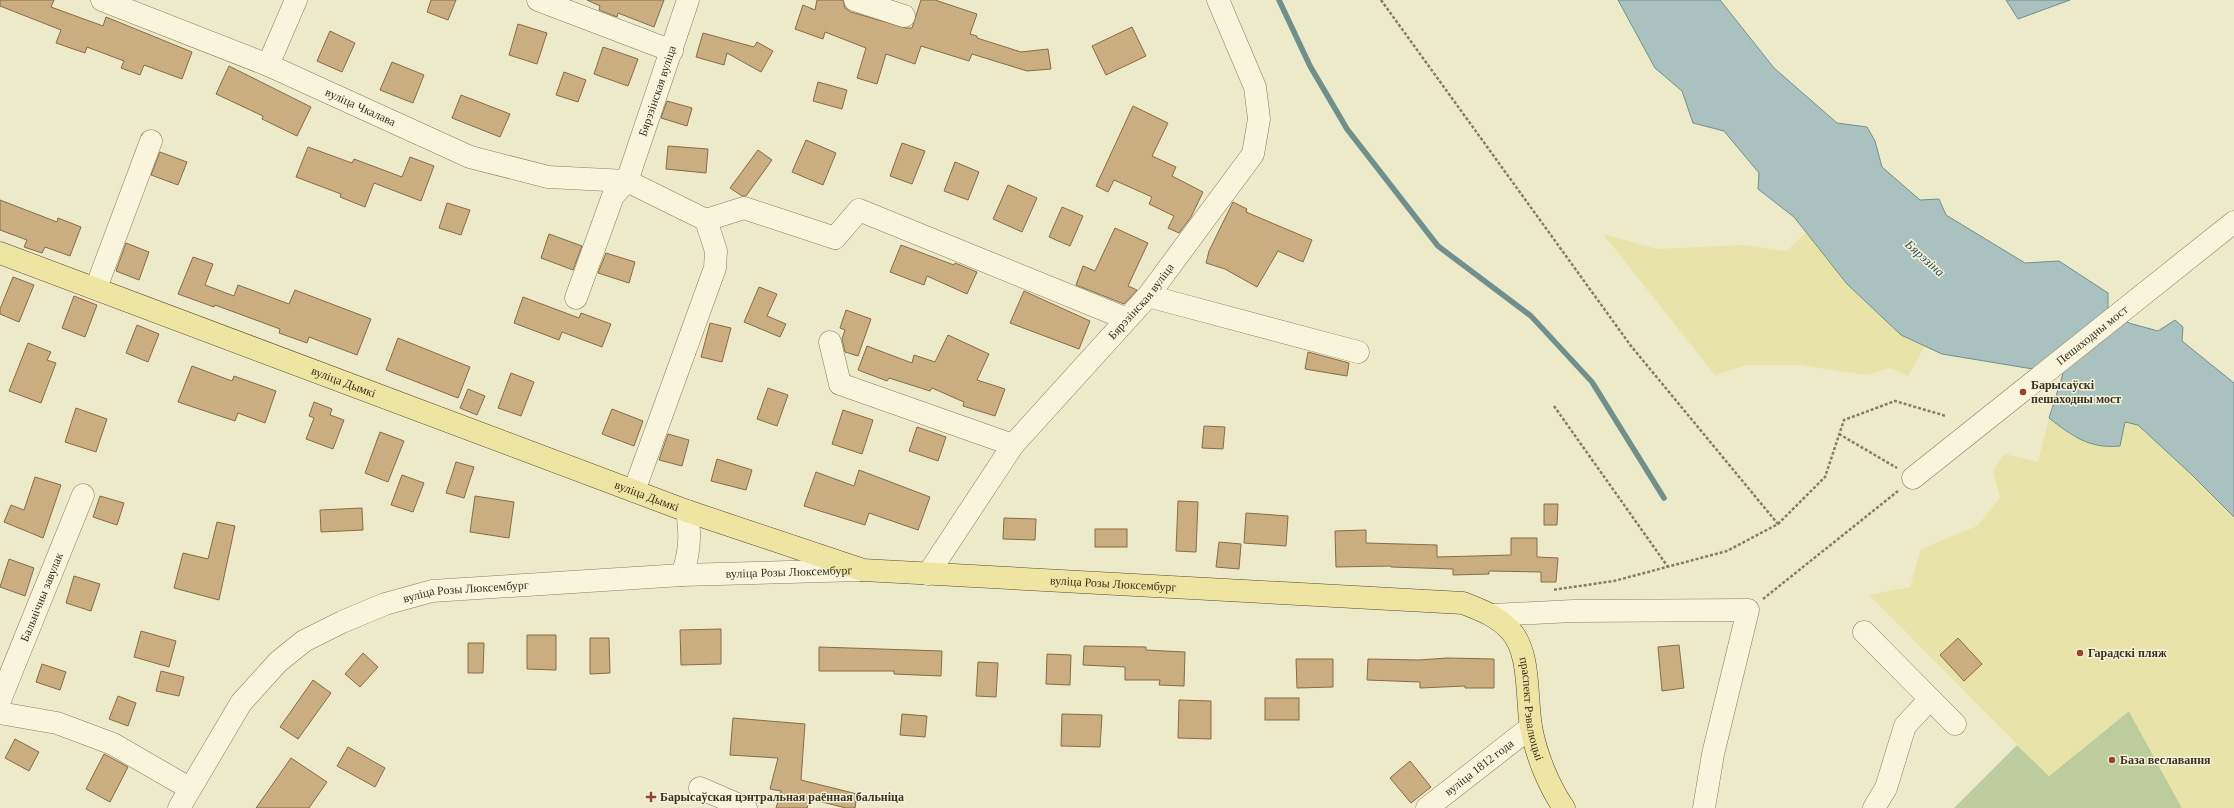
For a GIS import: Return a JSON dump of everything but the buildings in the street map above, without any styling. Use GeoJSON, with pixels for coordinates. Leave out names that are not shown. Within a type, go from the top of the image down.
{"type":"FeatureCollection","features":[{"type":"Feature","properties":{"kind":"main road","name":"вуліца Дымкі"},"geometry":{"type":"LineString","coordinates":[[0,253],[687,511],[863,570]]}},
{"type":"Feature","properties":{"kind":"main road","name":"вуліца Розы Люксембург"},"geometry":{"type":"LineString","coordinates":[[863,570],[1463,603],[1492,615]]}},
{"type":"Feature","properties":{"kind":"main road","name":"праспект Рэвалюцыі"},"geometry":{"type":"LineString","coordinates":[[1492,615],[1511,631],[1521,649],[1528,690],[1531,727],[1541,763],[1564,808]]}},
{"type":"Feature","properties":{"kind":"street","name":"вуліца Чкалава"},"geometry":{"type":"LineString","coordinates":[[102,0],[268,65],[470,157],[548,177],[627,181]]}},
{"type":"Feature","properties":{"kind":"street"},"geometry":{"type":"LineString","coordinates":[[268,65],[296,0]]}},
{"type":"Feature","properties":{"kind":"street"},"geometry":{"type":"LineString","coordinates":[[538,0],[672,52]]}},
{"type":"Feature","properties":{"kind":"street","name":"Бярэзінская вуліца"},"geometry":{"type":"LineString","coordinates":[[627,181],[672,52],[688,0]]}},
{"type":"Feature","properties":{"kind":"street"},"geometry":{"type":"LineString","coordinates":[[855,0],[904,16]]}},
{"type":"Feature","properties":{"kind":"street","name":"Бярэзінская вуліца"},"geometry":{"type":"LineString","coordinates":[[928,574],[1013,445],[1148,296],[1253,154],[1259,118],[1254,87],[1218,0]]}},
{"type":"Feature","properties":{"kind":"street"},"geometry":{"type":"LineString","coordinates":[[96,288],[151,141]]}},
{"type":"Feature","properties":{"kind":"street"},"geometry":{"type":"LineString","coordinates":[[576,298],[612,196],[627,181],[706,220],[744,208],[835,238],[859,210],[1127,319]]}},
{"type":"Feature","properties":{"kind":"street"},"geometry":{"type":"LineString","coordinates":[[634,491],[714,268],[716,251],[706,220]]}},
{"type":"Feature","properties":{"kind":"street","name":"Пешаходны мост"},"geometry":{"type":"LineString","coordinates":[[1913,478],[2234,222]]}},
{"type":"Feature","properties":{"kind":"street"},"geometry":{"type":"LineString","coordinates":[[1148,296],[1358,352]]}},
{"type":"Feature","properties":{"kind":"street"},"geometry":{"type":"LineString","coordinates":[[830,342],[840,384],[1013,445]]}},
{"type":"Feature","properties":{"kind":"street","name":"Бальнічны завулак"},"geometry":{"type":"LineString","coordinates":[[0,700],[83,495]]}},
{"type":"Feature","properties":{"kind":"street","name":"вуліца Дымкі"},"geometry":{"type":"LineString","coordinates":[[682,575],[688,560],[690,543],[687,511]]}},
{"type":"Feature","properties":{"kind":"street","name":"вуліца Розы Люксембург"},"geometry":{"type":"LineString","coordinates":[[179,808],[189,788],[241,703],[278,662],[304,641],[342,622],[385,604],[432,591],[682,575],[863,570]]}},
{"type":"Feature","properties":{"kind":"street"},"geometry":{"type":"LineString","coordinates":[[1492,615],[1573,611],[1748,610],[1713,754],[1704,808]]}},
{"type":"Feature","properties":{"kind":"street"},"geometry":{"type":"LineString","coordinates":[[1864,632],[1955,724]]}},
{"type":"Feature","properties":{"kind":"street"},"geometry":{"type":"LineString","coordinates":[[1874,808],[1886,788],[1905,726],[1930,699]]}},
{"type":"Feature","properties":{"kind":"street"},"geometry":{"type":"LineString","coordinates":[[0,713],[58,723],[113,744],[189,788]]}},
{"type":"Feature","properties":{"kind":"street","name":"вуліца 1812 года"},"geometry":{"type":"LineString","coordinates":[[1427,808],[1531,727]]}},
{"type":"Feature","properties":{"kind":"street"},"geometry":{"type":"LineString","coordinates":[[700,788],[746,808]]}},
{"type":"Feature","properties":{"kind":"path"},"geometry":{"type":"LineString","coordinates":[[1381,0],[1631,346],[1778,524]]}},
{"type":"Feature","properties":{"kind":"path"},"geometry":{"type":"LineString","coordinates":[[1546,591],[1614,581],[1727,551],[1778,524],[1825,477],[1844,420],[1895,401],[1946,416]]}},
{"type":"Feature","properties":{"kind":"path"},"geometry":{"type":"LineString","coordinates":[[1554,406],[1668,566]]}},
{"type":"Feature","properties":{"kind":"path"},"geometry":{"type":"LineString","coordinates":[[1839,434],[1876,456]]}},
{"type":"Feature","properties":{"kind":"path"},"geometry":{"type":"LineString","coordinates":[[1748,610],[1913,478]]}},
{"type":"Feature","properties":{"kind":"green space","name":"База веславання"},"geometry":{"type":"Polygon","coordinates":[[[2129,711],[2182,808],[1954,808],[2017,745],[2049,776],[2129,711]]]}},
{"type":"Feature","properties":{"kind":"sand"},"geometry":{"type":"Polygon","coordinates":[[[1806,233],[1847,284],[1901,335],[1925,346],[1908,376],[1890,368],[1867,375],[1800,365],[1746,365],[1715,375],[1603,234],[1657,249],[1743,245],[1786,251],[1806,233]]]}},
{"type":"Feature","properties":{"kind":"sand","name":"Гарадскі пляж"},"geometry":{"type":"Polygon","coordinates":[[[2049,418],[2074,438],[2125,422],[2138,425],[2192,475],[2234,517],[2234,808],[2182,808],[2129,711],[2049,776],[1869,595],[1910,587],[1921,549],[1977,526],[2000,497],[1993,470],[2005,454],[2038,462],[2049,418]]]}},
{"type":"Feature","properties":{"kind":"water","name":"Бярэзіна"},"geometry":{"type":"Polygon","coordinates":[[[1618,0],[1720,0],[1774,68],[1837,123],[1867,127],[1875,141],[1882,167],[1920,200],[1939,199],[1946,215],[2025,263],[2059,261],[2108,293],[2108,309],[2129,323],[2158,331],[2175,320],[2183,327],[2182,341],[2234,383],[2234,517],[2192,475],[2138,425],[2125,422],[2120,446],[2109,446],[2090,443],[2073,436],[2049,418],[2063,374],[1942,354],[1901,335],[1847,284],[1794,217],[1758,189],[1759,173],[1724,131],[1693,123],[1682,91],[1655,68],[1618,0]]]}},
{"type":"Feature","properties":{"kind":"water"},"geometry":{"type":"Polygon","coordinates":[[[2006,0],[2070,0],[2018,19],[2006,0]]]}},
{"type":"Feature","properties":{"kind":"waterway"},"geometry":{"type":"LineString","coordinates":[[1279,0],[1310,66],[1347,129],[1438,246],[1531,316],[1592,382],[1664,498]]}},
{"type":"Feature","properties":{"kind":"place","name":"Барысаўскі пешаходны мост"},"geometry":{"type":"Point","coordinates":[2023,392]}},
{"type":"Feature","properties":{"kind":"place","name":"Гарадскі пляж"},"geometry":{"type":"Point","coordinates":[2080,653]}},
{"type":"Feature","properties":{"kind":"place","name":"База веславання"},"geometry":{"type":"Point","coordinates":[2112,760]}},
{"type":"Feature","properties":{"kind":"place","name":"Барысаўская цэнтральная раённая бальніца"},"geometry":{"type":"Point","coordinates":[651,797]}}]}
